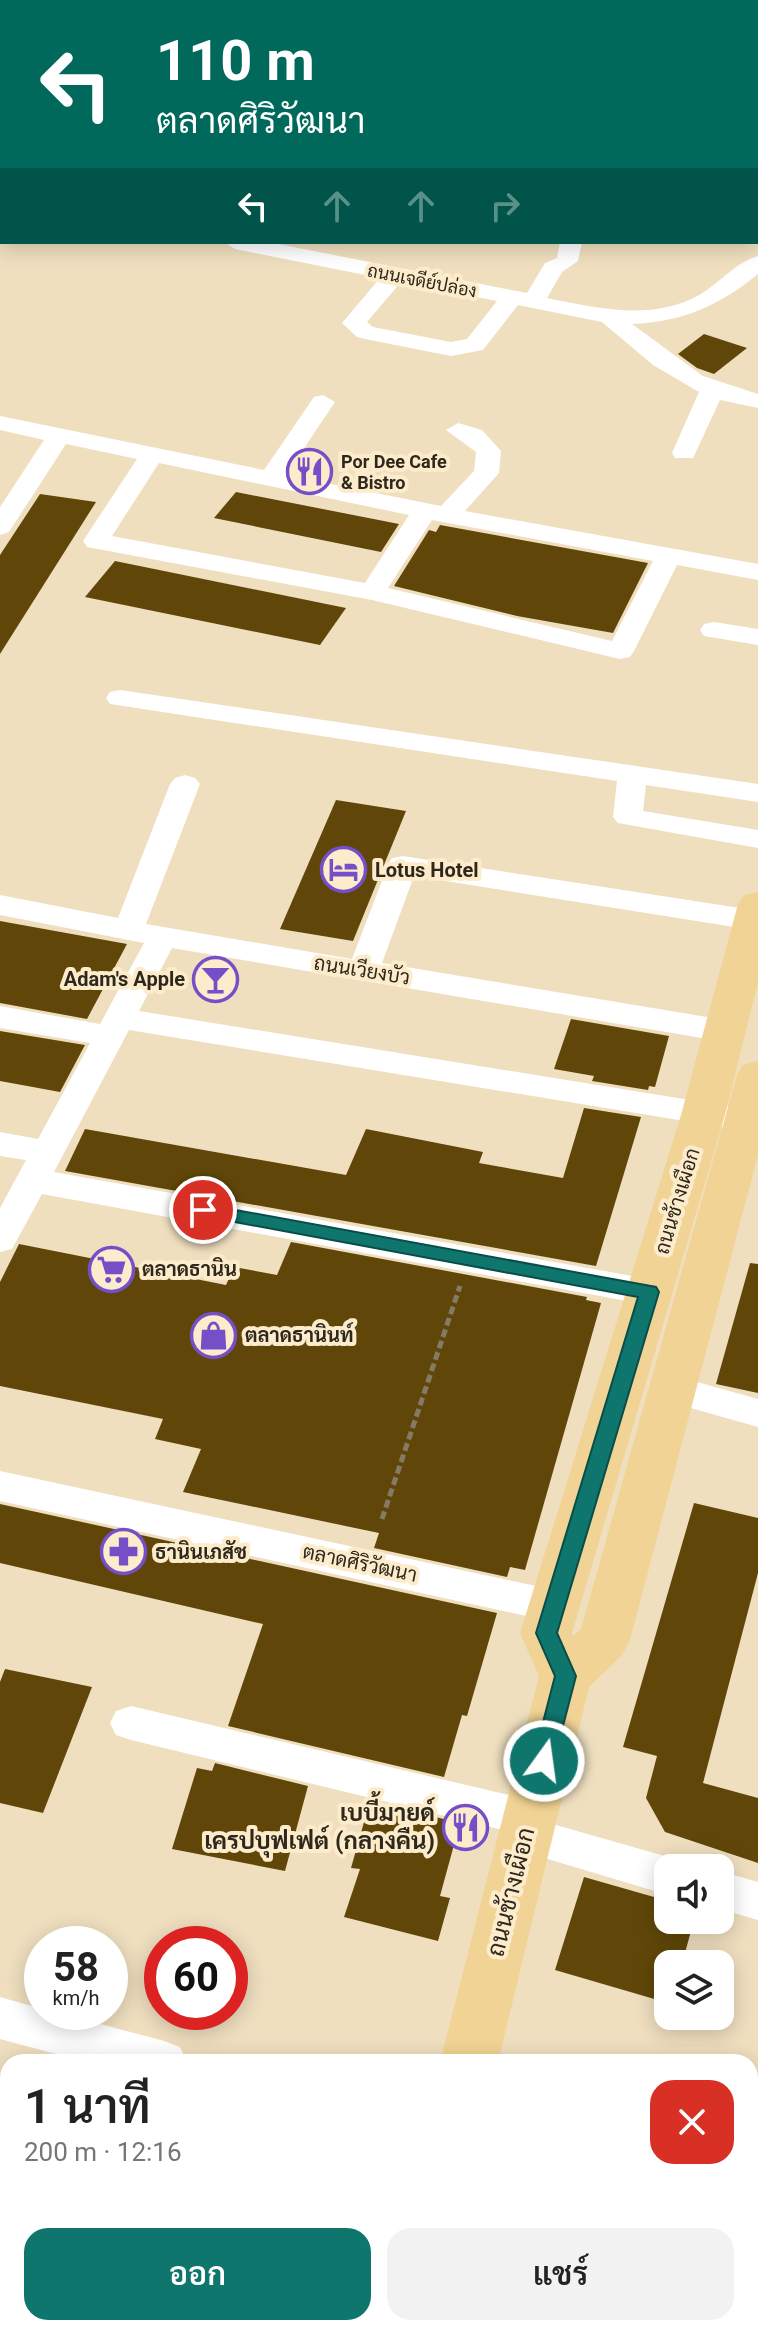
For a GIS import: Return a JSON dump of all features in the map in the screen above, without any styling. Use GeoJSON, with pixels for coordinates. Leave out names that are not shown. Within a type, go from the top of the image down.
{"type":"FeatureCollection","features":[{"type":"Feature","properties":{"kind":"main road","name":"ถนนช้างเผือก"},"geometry":{"type":"LineString","coordinates":[[471,2054],[565,1676],[604,1640],[672,1389],[735,1119],[725,1031],[756,912]]}},
{"type":"Feature","properties":{"kind":"main road","name":"ถนนช้างเผือก"},"geometry":{"type":"LineString","coordinates":[[565,1676],[546,1633],[649,1292],[758,1075]]}},
{"type":"Feature","properties":{"kind":"street"},"geometry":{"type":"LineString","coordinates":[[394,0],[406,0]]}},
{"type":"Feature","properties":{"kind":"street","name":"ถนนเจดีย์ปล่อง"},"geometry":{"type":"LineString","coordinates":[[254,244],[394,276],[610,317],[662,317],[690,311],[727,289],[758,263]]}},
{"type":"Feature","properties":{"kind":"street"},"geometry":{"type":"LineString","coordinates":[[394,276],[354,323],[365,332],[451,349],[475,345],[553,268],[567,261],[571,244]]}},
{"type":"Feature","properties":{"kind":"street"},"geometry":{"type":"LineString","coordinates":[[610,317],[660,361],[711,392],[758,401]]}},
{"type":"Feature","properties":{"kind":"street"},"geometry":{"type":"LineString","coordinates":[[684,453],[711,392]]}},
{"type":"Feature","properties":{"kind":"street"},"geometry":{"type":"LineString","coordinates":[[270,480],[323,402]]}},
{"type":"Feature","properties":{"kind":"street"},"geometry":{"type":"LineString","coordinates":[[0,423],[436,513],[758,572]]}},
{"type":"Feature","properties":{"kind":"street"},"geometry":{"type":"LineString","coordinates":[[372,592],[436,513],[486,473],[489,451],[473,435],[458,430]]}},
{"type":"Feature","properties":{"kind":"street"},"geometry":{"type":"LineString","coordinates":[[0,527],[59,436]]}},
{"type":"Feature","properties":{"kind":"street"},"geometry":{"type":"LineString","coordinates":[[152,455],[96,541],[372,592],[620,651],[669,556]]}},
{"type":"Feature","properties":{"kind":"street"},"geometry":{"type":"LineString","coordinates":[[714,630],[758,637]]}},
{"type":"Feature","properties":{"kind":"street"},"geometry":{"type":"LineString","coordinates":[[120,698],[758,793]]}},
{"type":"Feature","properties":{"kind":"street"},"geometry":{"type":"LineString","coordinates":[[632,774],[628,817],[758,839]]}},
{"type":"Feature","properties":{"kind":"street"},"geometry":{"type":"LineString","coordinates":[[128,931],[185,784]]}},
{"type":"Feature","properties":{"kind":"street"},"geometry":{"type":"LineString","coordinates":[[363,971],[403,865],[756,912]]}},
{"type":"Feature","properties":{"kind":"street","name":"ถนนเวียงบัว"},"geometry":{"type":"LineString","coordinates":[[0,905],[128,931],[725,1031]]}},
{"type":"Feature","properties":{"kind":"street"},"geometry":{"type":"LineString","coordinates":[[0,1240],[163,937]]}},
{"type":"Feature","properties":{"kind":"street"},"geometry":{"type":"LineString","coordinates":[[0,1017],[115,1027],[735,1119]]}},
{"type":"Feature","properties":{"kind":"street"},"geometry":{"type":"LineString","coordinates":[[0,1144],[40,1166],[470,1259],[649,1292]]}},
{"type":"Feature","properties":{"kind":"street"},"geometry":{"type":"LineString","coordinates":[[672,1389],[758,1413]]}},
{"type":"Feature","properties":{"kind":"street","name":"ตลาดศิริวัฒนา"},"geometry":{"type":"LineString","coordinates":[[0,1486],[554,1606]]}},
{"type":"Feature","properties":{"kind":"street"},"geometry":{"type":"LineString","coordinates":[[131,1723],[528,1827],[654,1871]]}},
{"type":"Feature","properties":{"kind":"street"},"geometry":{"type":"LineString","coordinates":[[734,1894],[758,1901]]}},
{"type":"Feature","properties":{"kind":"street"},"geometry":{"type":"LineString","coordinates":[[0,2018],[134,2054]]}},
{"type":"Feature","properties":{"kind":"path"},"geometry":{"type":"LineString","coordinates":[[382,1519],[470,1259]]}},
{"type":"Feature","properties":{"kind":"building"},"geometry":{"type":"Polygon","coordinates":[[[704,334],[747,348],[714,374],[697,368],[678,354],[704,334]]]}},
{"type":"Feature","properties":{"kind":"building"},"geometry":{"type":"Polygon","coordinates":[[[236,492],[399,524],[381,552],[214,518],[236,492]]]}},
{"type":"Feature","properties":{"kind":"building"},"geometry":{"type":"Polygon","coordinates":[[[40,494],[96,502],[0,654],[0,555],[40,494]]]}},
{"type":"Feature","properties":{"kind":"building"},"geometry":{"type":"Polygon","coordinates":[[[440,525],[648,563],[613,633],[517,616],[394,586],[429,530],[436,532],[440,525]]]}},
{"type":"Feature","properties":{"kind":"building"},"geometry":{"type":"Polygon","coordinates":[[[115,561],[346,608],[320,645],[85,597],[115,561]]]}},
{"type":"Feature","properties":{"kind":"building","name":"Lotus Hotel"},"geometry":{"type":"Polygon","coordinates":[[[336,800],[406,811],[353,941],[280,929],[336,800]]]}},
{"type":"Feature","properties":{"kind":"building"},"geometry":{"type":"Polygon","coordinates":[[[0,921],[127,944],[87,1019],[0,1003],[0,921]]]}},
{"type":"Feature","properties":{"kind":"building"},"geometry":{"type":"Polygon","coordinates":[[[571,1019],[669,1036],[655,1087],[649,1086],[648,1090],[592,1081],[594,1076],[554,1069],[571,1019]]]}},
{"type":"Feature","properties":{"kind":"building"},"geometry":{"type":"Polygon","coordinates":[[[0,1031],[85,1045],[60,1092],[0,1081],[0,1031]]]}},
{"type":"Feature","properties":{"kind":"building"},"geometry":{"type":"Polygon","coordinates":[[[584,1108],[641,1117],[596,1266],[65,1171],[85,1129],[346,1175],[366,1129],[483,1152],[479,1163],[563,1178],[584,1108]]]}},
{"type":"Feature","properties":{"kind":"building","name":"ตลาดธานินท์"},"geometry":{"type":"Polygon","coordinates":[[[291,1242],[587,1297],[586,1300],[601,1303],[525,1570],[510,1567],[507,1577],[374,1548],[379,1533],[183,1492],[201,1449],[155,1439],[163,1419],[0,1386],[0,1282],[19,1244],[226,1285],[234,1267],[277,1275],[291,1242]]]}},
{"type":"Feature","properties":{"kind":"building"},"geometry":{"type":"Polygon","coordinates":[[[750,1263],[758,1264],[758,1393],[716,1384],[750,1263]]]}},
{"type":"Feature","properties":{"kind":"building"},"geometry":{"type":"Polygon","coordinates":[[[694,1503],[758,1518],[758,1573],[703,1783],[758,1798],[758,1863],[665,1832],[646,1798],[657,1756],[623,1747],[694,1503]]]}},
{"type":"Feature","properties":{"kind":"building"},"geometry":{"type":"Polygon","coordinates":[[[0,1504],[497,1613],[467,1716],[462,1715],[444,1777],[228,1726],[263,1624],[0,1563],[0,1504]]]}},
{"type":"Feature","properties":{"kind":"building"},"geometry":{"type":"Polygon","coordinates":[[[5,1669],[92,1687],[43,1813],[0,1803],[0,1682],[5,1669]]]}},
{"type":"Feature","properties":{"kind":"building"},"geometry":{"type":"Polygon","coordinates":[[[215,1763],[308,1786],[285,1871],[172,1849],[197,1768],[212,1771],[215,1763]]]}},
{"type":"Feature","properties":{"kind":"building"},"geometry":{"type":"Polygon","coordinates":[[[370,1801],[460,1823],[440,1896],[450,1898],[438,1941],[344,1917],[360,1869],[351,1868],[370,1801]]]}},
{"type":"Feature","properties":{"kind":"building"},"geometry":{"type":"Polygon","coordinates":[[[584,1877],[654,1897],[654,1934],[690,1934],[686,1950],[654,1950],[654,1999],[555,1970],[584,1877]]]}},
{"type":"Feature","properties":{"kind":"place","name":"Por Dee Cafe & Bistro"},"geometry":{"type":"Point","coordinates":[310,472]}},
{"type":"Feature","properties":{"kind":"place","name":"Lotus Hotel"},"geometry":{"type":"Point","coordinates":[344,870]}},
{"type":"Feature","properties":{"kind":"place","name":"Adam's Apple"},"geometry":{"type":"Point","coordinates":[216,979]}},
{"type":"Feature","properties":{"kind":"place","name":"ตลาดธานิน"},"geometry":{"type":"Point","coordinates":[111,1269]}},
{"type":"Feature","properties":{"kind":"place","name":"ตลาดธานินท์"},"geometry":{"type":"Point","coordinates":[214,1335]}},
{"type":"Feature","properties":{"kind":"place","name":"ธานินเภสัช"},"geometry":{"type":"Point","coordinates":[124,1552]}},
{"type":"Feature","properties":{"kind":"place","name":"เบบี้มายด์ เครปบุฟเฟต์ (กลางคืน)"},"geometry":{"type":"Point","coordinates":[466,1827]}},
{"type":"Feature","properties":{"kind":"route"},"geometry":{"type":"LineString","coordinates":[[203,1210],[649,1292],[546,1633],[565,1676],[544,1761]]}}]}
